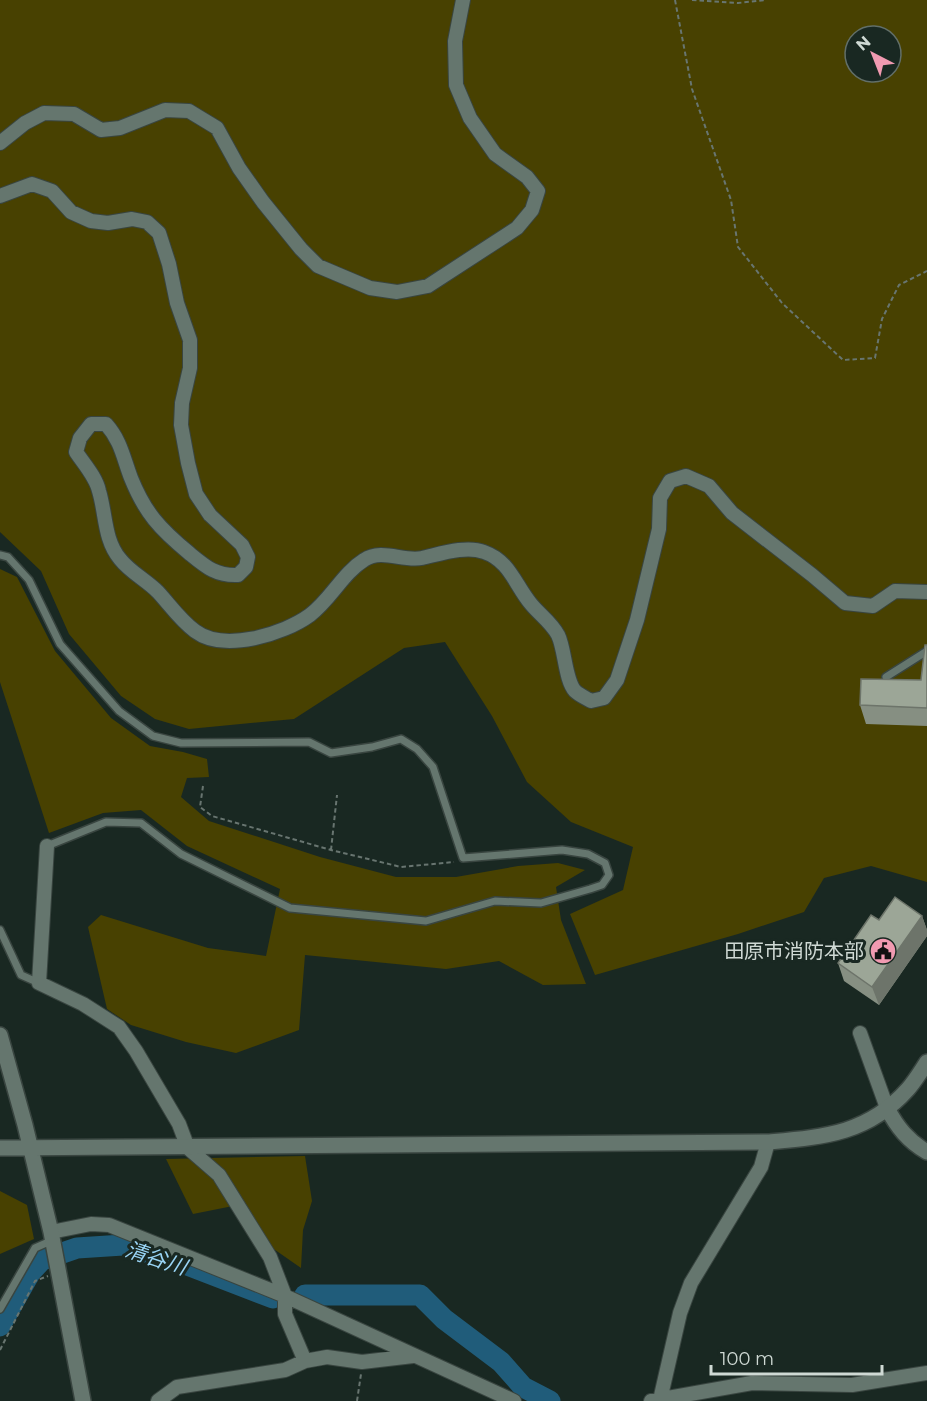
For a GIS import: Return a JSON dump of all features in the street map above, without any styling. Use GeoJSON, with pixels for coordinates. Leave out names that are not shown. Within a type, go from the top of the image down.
{"type":"FeatureCollection","features":[{"type":"Feature","properties":{"kind":"street"},"geometry":{"type":"LineString","coordinates":[[0,142],[25,123],[44,113],[74,114],[101,130],[120,128],[165,110],[189,111],[217,128],[239,168],[263,202],[301,249],[318,266],[370,288],[397,292],[428,286],[517,228],[532,210],[538,191],[527,177],[495,154],[470,118],[456,85],[455,41],[463,0]]}},
{"type":"Feature","properties":{"kind":"street"},"geometry":{"type":"LineString","coordinates":[[0,196],[32,184],[52,191],[71,212],[91,221],[108,223],[132,219],[147,222],[159,233],[170,264],[177,303],[190,340],[190,368],[182,403],[181,425],[196,494],[210,515],[242,545],[248,557],[246,567],[238,575],[222,576],[199,562],[162,530],[144,506],[117,437],[106,424],[91,424],[80,438],[76,452],[99,489],[111,547],[122,562],[158,592],[177,615],[197,633],[220,640],[243,641],[292,626],[311,615],[366,558],[386,554],[416,559],[453,551],[480,550],[498,557],[531,604],[548,621],[559,637],[574,691],[591,701],[604,698],[617,680],[637,620],[659,529],[660,498],[670,481],[686,476],[709,486],[732,513],[845,603],[873,606],[895,591],[927,592]]}},
{"type":"Feature","properties":{"kind":"street"},"geometry":{"type":"LineString","coordinates":[[47,846],[39,983],[83,1004],[119,1027],[136,1051],[179,1124],[189,1148],[219,1175],[270,1257],[285,1296],[285,1314],[305,1361]]}},
{"type":"Feature","properties":{"kind":"street"},"geometry":{"type":"LineString","coordinates":[[860,1034],[887,1108],[897,1126],[913,1144],[927,1152]]}},
{"type":"Feature","properties":{"kind":"street"},"geometry":{"type":"LineString","coordinates":[[0,1035],[31,1147],[52,1236],[83,1401]]}},
{"type":"Feature","properties":{"kind":"street"},"geometry":{"type":"LineString","coordinates":[[0,1148],[768,1142],[823,1137],[843,1132],[869,1120],[887,1108],[908,1089],[927,1062]]}},
{"type":"Feature","properties":{"kind":"street"},"geometry":{"type":"LineString","coordinates":[[768,1142],[761,1167],[692,1282],[680,1313],[655,1400],[706,1396],[752,1383],[852,1385],[927,1373]]}},
{"type":"Feature","properties":{"kind":"street"},"geometry":{"type":"LineString","coordinates":[[52,1236],[91,1224],[109,1225],[285,1296],[514,1401]]}},
{"type":"Feature","properties":{"kind":"street"},"geometry":{"type":"LineString","coordinates":[[158,1401],[177,1387],[285,1370],[305,1361],[327,1357],[362,1362],[413,1356]]}},
{"type":"Feature","properties":{"kind":"lane"},"geometry":{"type":"LineString","coordinates":[[0,555],[8,557],[30,580],[60,644],[119,711],[153,736],[181,743],[309,742],[331,753],[372,747],[401,739],[417,749],[433,767],[463,858],[562,850],[588,854],[605,863],[609,875],[602,885],[590,890],[540,903],[495,900],[426,921],[290,908],[181,854],[141,823],[106,822],[47,846]]}},
{"type":"Feature","properties":{"kind":"lane"},"geometry":{"type":"LineString","coordinates":[[886,677],[927,651]]}},
{"type":"Feature","properties":{"kind":"lane"},"geometry":{"type":"LineString","coordinates":[[0,930],[21,975],[39,983]]}},
{"type":"Feature","properties":{"kind":"lane"},"geometry":{"type":"LineString","coordinates":[[0,1309],[35,1248],[52,1236]]}},
{"type":"Feature","properties":{"kind":"path"},"geometry":{"type":"LineString","coordinates":[[675,0],[692,89],[731,200],[738,247],[782,303],[843,360],[875,358],[882,319],[899,285],[927,271]]}},
{"type":"Feature","properties":{"kind":"path"},"geometry":{"type":"LineString","coordinates":[[692,0],[738,3],[765,0]]}},
{"type":"Feature","properties":{"kind":"path"},"geometry":{"type":"LineString","coordinates":[[203,786],[200,807],[212,816],[332,850],[401,867],[452,864],[463,858]]}},
{"type":"Feature","properties":{"kind":"path"},"geometry":{"type":"LineString","coordinates":[[332,850],[336,795]]}},
{"type":"Feature","properties":{"kind":"path"},"geometry":{"type":"LineString","coordinates":[[0,1350],[36,1281],[59,1272]]}},
{"type":"Feature","properties":{"kind":"path"},"geometry":{"type":"LineString","coordinates":[[357,1401],[362,1362]]}},
{"type":"Feature","properties":{"kind":"shaded area"},"geometry":{"type":"Polygon","coordinates":[[[0,0],[927,0],[927,882],[871,866],[824,878],[804,912],[738,934],[595,975],[570,914],[623,890],[633,847],[571,822],[527,782],[492,716],[445,642],[404,648],[294,719],[189,729],[155,719],[121,696],[69,634],[41,571],[0,532],[0,0]]]}},
{"type":"Feature","properties":{"kind":"shaded area"},"geometry":{"type":"Polygon","coordinates":[[[0,569],[17,577],[55,651],[111,718],[150,746],[207,759],[209,777],[187,778],[181,797],[209,821],[320,857],[396,877],[456,877],[518,866],[558,863],[585,870],[556,887],[561,920],[586,984],[543,985],[499,961],[446,969],[305,955],[299,1030],[236,1053],[186,1042],[131,1025],[107,1009],[88,927],[101,915],[208,948],[266,956],[280,889],[187,846],[141,810],[103,813],[49,833],[0,682],[0,569]]]}},
{"type":"Feature","properties":{"kind":"shaded area"},"geometry":{"type":"Polygon","coordinates":[[[305,1156],[312,1201],[303,1230],[301,1268],[268,1245],[243,1204],[193,1214],[166,1159],[305,1156]]]}},
{"type":"Feature","properties":{"kind":"shaded area"},"geometry":{"type":"Polygon","coordinates":[[[0,1191],[27,1205],[34,1239],[0,1254],[0,1191]]]}},
{"type":"Feature","properties":{"kind":"building"},"geometry":{"type":"Polygon","coordinates":[[[925,645],[927,645],[927,708],[860,705],[861,679],[921,680],[925,645]]]}},
{"type":"Feature","properties":{"kind":"building"},"geometry":{"type":"Polygon","coordinates":[[[895,897],[922,916],[872,987],[838,963],[871,915],[879,920],[895,897]]]}},
{"type":"Feature","properties":{"kind":"waterway","name":"清谷川"},"geometry":{"type":"LineString","coordinates":[[0,1326],[30,1273],[42,1260],[77,1248],[123,1245],[182,1263],[273,1298]]}},
{"type":"Feature","properties":{"kind":"waterway","name":"清谷川"},"geometry":{"type":"LineString","coordinates":[[305,1295],[420,1295],[444,1319],[501,1362],[523,1387],[550,1401]]}},
{"type":"Feature","properties":{"kind":"place","name":"田原市消防本部"},"geometry":{"type":"Point","coordinates":[883,951]}}]}
